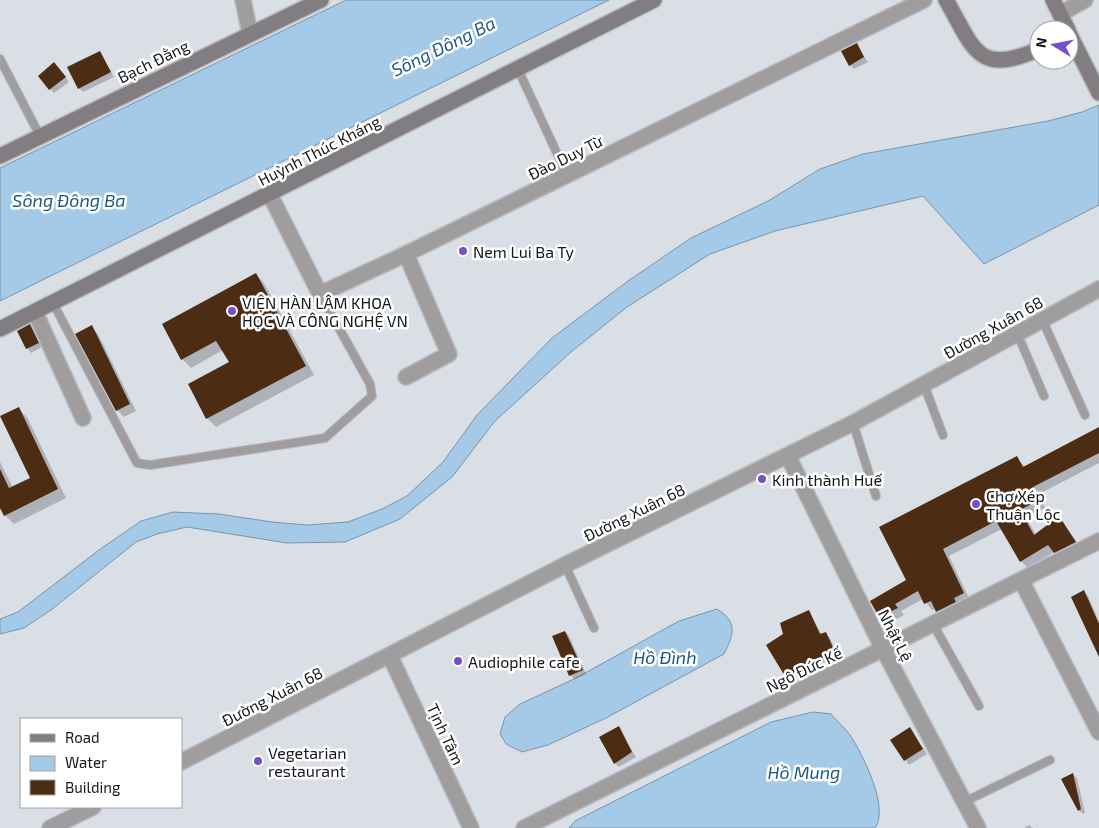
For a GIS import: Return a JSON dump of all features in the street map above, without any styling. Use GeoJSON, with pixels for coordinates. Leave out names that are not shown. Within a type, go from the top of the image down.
{"type":"FeatureCollection","features":[{"type":"Feature","properties":{"kind":"main road","name":"Bạch Đằng"},"geometry":{"type":"LineString","coordinates":[[0,156],[319,0]]}},
{"type":"Feature","properties":{"kind":"main road","name":"Huỳnh Thúc Kháng"},"geometry":{"type":"LineString","coordinates":[[0,329],[270,195],[517,67],[654,0]]}},
{"type":"Feature","properties":{"kind":"main road"},"geometry":{"type":"LineString","coordinates":[[946,0],[969,41],[985,58],[998,62],[1020,58],[1029,54]]}},
{"type":"Feature","properties":{"kind":"main road"},"geometry":{"type":"LineString","coordinates":[[1053,0],[1063,20]]}},
{"type":"Feature","properties":{"kind":"main road"},"geometry":{"type":"LineString","coordinates":[[1079,53],[1096,88]]}},
{"type":"Feature","properties":{"kind":"street"},"geometry":{"type":"LineString","coordinates":[[244,0],[250,34]]}},
{"type":"Feature","properties":{"kind":"street","name":"Đào Duy Từ"},"geometry":{"type":"LineString","coordinates":[[320,294],[406,254],[924,0]]}},
{"type":"Feature","properties":{"kind":"street"},"geometry":{"type":"LineString","coordinates":[[1060,14],[1085,0]]}},
{"type":"Feature","properties":{"kind":"street"},"geometry":{"type":"LineString","coordinates":[[270,195],[320,294]]}},
{"type":"Feature","properties":{"kind":"street"},"geometry":{"type":"LineString","coordinates":[[406,254],[449,354],[406,377]]}},
{"type":"Feature","properties":{"kind":"street","name":"Đường Xuân 68"},"geometry":{"type":"LineString","coordinates":[[182,761],[566,565],[853,423],[1042,319],[1099,290]]}},
{"type":"Feature","properties":{"kind":"street"},"geometry":{"type":"LineString","coordinates":[[35,312],[83,418]]}},
{"type":"Feature","properties":{"kind":"street","name":"Nhật Lệ"},"geometry":{"type":"LineString","coordinates":[[788,456],[883,649],[964,802],[975,827]]}},
{"type":"Feature","properties":{"kind":"street","name":"Ngô Đức Kế"},"geometry":{"type":"LineString","coordinates":[[524,828],[1099,542]]}},
{"type":"Feature","properties":{"kind":"street"},"geometry":{"type":"LineString","coordinates":[[1021,580],[1099,732]]}},
{"type":"Feature","properties":{"kind":"street","name":"Tịnh Tâm"},"geometry":{"type":"LineString","coordinates":[[390,656],[471,828]]}},
{"type":"Feature","properties":{"kind":"street"},"geometry":{"type":"LineString","coordinates":[[58,826],[91,808]]}},
{"type":"Feature","properties":{"kind":"lane"},"geometry":{"type":"LineString","coordinates":[[0,59],[40,136]]}},
{"type":"Feature","properties":{"kind":"lane"},"geometry":{"type":"LineString","coordinates":[[517,67],[567,175]]}},
{"type":"Feature","properties":{"kind":"lane"},"geometry":{"type":"LineString","coordinates":[[53,303],[137,463],[150,465],[325,438],[372,396],[370,384],[320,294]]}},
{"type":"Feature","properties":{"kind":"lane"},"geometry":{"type":"LineString","coordinates":[[1042,319],[1085,415]]}},
{"type":"Feature","properties":{"kind":"lane"},"geometry":{"type":"LineString","coordinates":[[1017,333],[1044,396]]}},
{"type":"Feature","properties":{"kind":"lane"},"geometry":{"type":"LineString","coordinates":[[924,385],[943,435]]}},
{"type":"Feature","properties":{"kind":"lane"},"geometry":{"type":"LineString","coordinates":[[853,423],[876,496]]}},
{"type":"Feature","properties":{"kind":"lane"},"geometry":{"type":"LineString","coordinates":[[566,565],[594,628]]}},
{"type":"Feature","properties":{"kind":"lane"},"geometry":{"type":"LineString","coordinates":[[933,624],[979,706]]}},
{"type":"Feature","properties":{"kind":"lane"},"geometry":{"type":"LineString","coordinates":[[964,802],[1050,760]]}},
{"type":"Feature","properties":{"kind":"water","name":"Sông Đông Ba"},"geometry":{"type":"Polygon","coordinates":[[[346,0],[609,0],[0,301],[0,168],[346,0]]]}},
{"type":"Feature","properties":{"kind":"water"},"geometry":{"type":"Polygon","coordinates":[[[1099,105],[1099,205],[984,264],[923,196],[775,231],[710,254],[627,307],[571,352],[495,421],[452,477],[400,519],[345,542],[287,543],[187,527],[157,534],[136,542],[51,610],[24,628],[0,634],[0,619],[18,612],[99,550],[141,521],[173,512],[219,514],[307,525],[348,522],[382,509],[407,496],[443,462],[477,415],[552,338],[628,281],[691,238],[768,201],[820,169],[863,154],[1048,121],[1082,112],[1099,105]]]}},
{"type":"Feature","properties":{"kind":"water","name":"Hồ Đình"},"geometry":{"type":"Polygon","coordinates":[[[717,609],[728,619],[732,629],[732,634],[724,654],[606,718],[548,745],[522,752],[506,744],[500,734],[505,717],[520,704],[576,678],[679,621],[717,609]]]}},
{"type":"Feature","properties":{"kind":"water","name":"Hồ Mung"},"geometry":{"type":"Polygon","coordinates":[[[813,712],[831,714],[850,735],[861,754],[877,795],[879,819],[875,828],[569,828],[575,821],[771,722],[813,712]]]}},
{"type":"Feature","properties":{"kind":"building"},"geometry":{"type":"Polygon","coordinates":[[[857,43],[864,57],[849,66],[841,51],[857,43]]]}},
{"type":"Feature","properties":{"kind":"building"},"geometry":{"type":"Polygon","coordinates":[[[100,51],[111,72],[78,89],[67,67],[100,51]]]}},
{"type":"Feature","properties":{"kind":"building"},"geometry":{"type":"Polygon","coordinates":[[[54,62],[66,77],[49,90],[38,76],[54,62]]]}},
{"type":"Feature","properties":{"kind":"building"},"geometry":{"type":"Polygon","coordinates":[[[256,273],[306,366],[206,419],[188,384],[229,362],[216,341],[181,360],[162,324],[256,273]]]}},
{"type":"Feature","properties":{"kind":"building"},"geometry":{"type":"Polygon","coordinates":[[[30,324],[39,343],[26,349],[17,331],[30,324]]]}},
{"type":"Feature","properties":{"kind":"building"},"geometry":{"type":"Polygon","coordinates":[[[92,325],[130,404],[116,411],[75,334],[92,325]]]}},
{"type":"Feature","properties":{"kind":"building"},"geometry":{"type":"Polygon","coordinates":[[[19,407],[58,489],[4,516],[0,508],[0,469],[9,488],[30,478],[0,416],[19,407]]]}},
{"type":"Feature","properties":{"kind":"building"},"geometry":{"type":"Polygon","coordinates":[[[1099,427],[1099,453],[1033,487],[1039,500],[1020,510],[1034,535],[1059,516],[1076,542],[1054,553],[1048,545],[1020,562],[996,521],[943,549],[964,593],[954,598],[956,602],[936,612],[931,601],[924,604],[918,591],[895,604],[898,608],[879,617],[870,601],[906,580],[879,527],[1017,456],[1023,467],[1099,427]]]}},
{"type":"Feature","properties":{"kind":"building"},"geometry":{"type":"Polygon","coordinates":[[[1084,590],[1099,624],[1099,657],[1071,597],[1084,590]]]}},
{"type":"Feature","properties":{"kind":"building"},"geometry":{"type":"Polygon","coordinates":[[[809,610],[820,634],[826,632],[835,652],[797,670],[786,678],[766,645],[783,634],[780,623],[809,610]]]}},
{"type":"Feature","properties":{"kind":"building"},"geometry":{"type":"Polygon","coordinates":[[[565,631],[583,670],[569,676],[552,636],[565,631]]]}},
{"type":"Feature","properties":{"kind":"building"},"geometry":{"type":"Polygon","coordinates":[[[619,726],[632,752],[614,764],[599,737],[619,726]]]}},
{"type":"Feature","properties":{"kind":"building"},"geometry":{"type":"Polygon","coordinates":[[[910,727],[923,749],[904,761],[890,740],[910,727]]]}},
{"type":"Feature","properties":{"kind":"building"},"geometry":{"type":"Polygon","coordinates":[[[1073,773],[1081,809],[1078,811],[1061,779],[1073,773]]]}},
{"type":"Feature","properties":{"kind":"place","name":"Nem Lui Ba Ty"},"geometry":{"type":"Point","coordinates":[463,251]}},
{"type":"Feature","properties":{"kind":"place","name":"VIỆN HÀN LÂM KHOA HỌC VÀ CÔNG NGHỆ VN"},"geometry":{"type":"Point","coordinates":[232,311]}},
{"type":"Feature","properties":{"kind":"place","name":"Kinh thành Huế"},"geometry":{"type":"Point","coordinates":[762,479]}},
{"type":"Feature","properties":{"kind":"place","name":"Chợ Xép Thuận Lộc"},"geometry":{"type":"Point","coordinates":[976,504]}},
{"type":"Feature","properties":{"kind":"place","name":"Audiophile cafe"},"geometry":{"type":"Point","coordinates":[458,661]}},
{"type":"Feature","properties":{"kind":"place","name":"Vegetarian restaurant"},"geometry":{"type":"Point","coordinates":[258,761]}}]}
